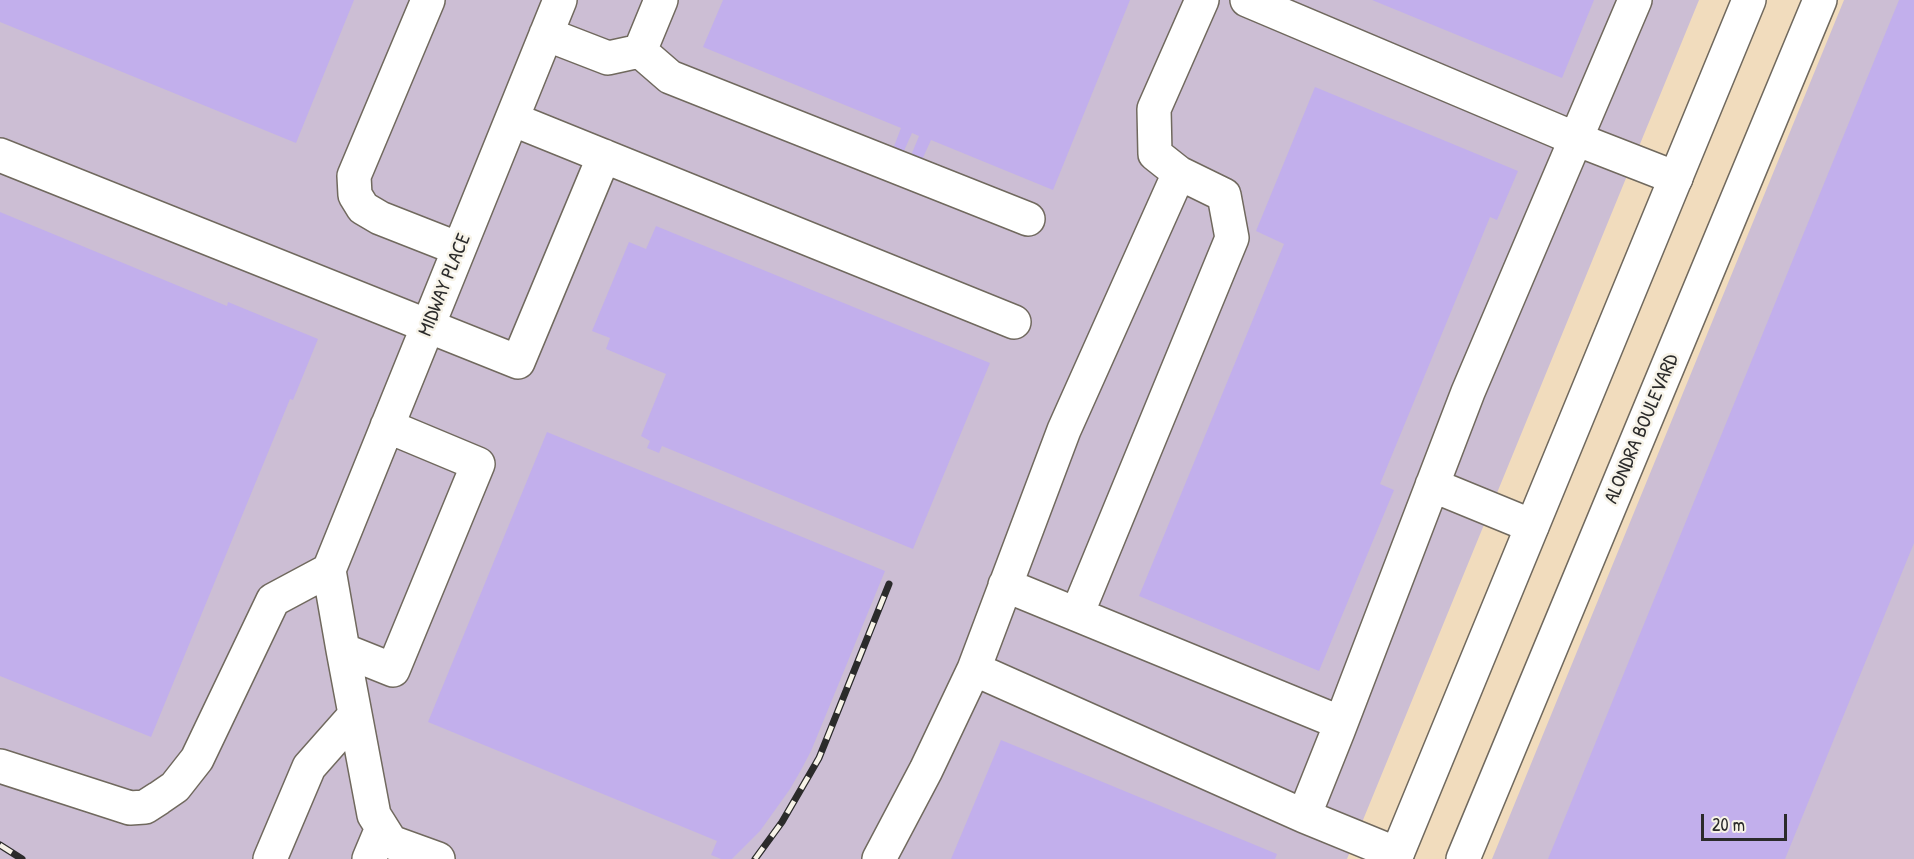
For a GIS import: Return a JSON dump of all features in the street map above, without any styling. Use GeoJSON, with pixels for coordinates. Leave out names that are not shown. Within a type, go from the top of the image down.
{"type":"FeatureCollection","features":[{"type":"Feature","properties":{"kind":"main road"},"geometry":{"type":"LineString","coordinates":[[428,0],[354,176],[355,195],[363,208],[380,218],[459,249]]}},
{"type":"Feature","properties":{"kind":"main road","name":"MIDWAY PLACE"},"geometry":{"type":"LineString","coordinates":[[329,570],[560,0]]}},
{"type":"Feature","properties":{"kind":"main road"},"geometry":{"type":"LineString","coordinates":[[640,51],[661,0]]}},
{"type":"Feature","properties":{"kind":"main road"},"geometry":{"type":"LineString","coordinates":[[1077,614],[1232,238],[1224,195],[1179,173],[1155,154],[1154,109],[1202,0]]}},
{"type":"Feature","properties":{"kind":"main road"},"geometry":{"type":"LineString","coordinates":[[1247,0],[1575,139],[1676,178]]}},
{"type":"Feature","properties":{"kind":"main road"},"geometry":{"type":"LineString","coordinates":[[1304,816],[1468,392],[1635,0]]}},
{"type":"Feature","properties":{"kind":"main road"},"geometry":{"type":"LineString","coordinates":[[974,669],[1396,856],[1749,0]]}},
{"type":"Feature","properties":{"kind":"main road","name":"ALONDRA BOULEVARD"},"geometry":{"type":"LineString","coordinates":[[1463,859],[1820,0]]}},
{"type":"Feature","properties":{"kind":"main road"},"geometry":{"type":"LineString","coordinates":[[546,34],[608,58],[640,51]]}},
{"type":"Feature","properties":{"kind":"main road"},"geometry":{"type":"LineString","coordinates":[[640,51],[670,76],[1028,219]]}},
{"type":"Feature","properties":{"kind":"main road"},"geometry":{"type":"LineString","coordinates":[[512,119],[1014,322]]}},
{"type":"Feature","properties":{"kind":"main road"},"geometry":{"type":"LineString","coordinates":[[0,155],[518,362],[604,156]]}},
{"type":"Feature","properties":{"kind":"main road"},"geometry":{"type":"LineString","coordinates":[[879,859],[926,770],[974,669],[1064,430],[1179,173]]}},
{"type":"Feature","properties":{"kind":"main road"},"geometry":{"type":"LineString","coordinates":[[343,650],[393,670],[478,464],[387,426]]}},
{"type":"Feature","properties":{"kind":"main road"},"geometry":{"type":"LineString","coordinates":[[1432,485],[1532,526]]}},
{"type":"Feature","properties":{"kind":"main road"},"geometry":{"type":"LineString","coordinates":[[0,766],[130,808],[145,807],[175,787],[197,759],[273,600],[329,570],[374,815],[391,842],[438,859]]}},
{"type":"Feature","properties":{"kind":"main road"},"geometry":{"type":"LineString","coordinates":[[1005,585],[1341,723]]}},
{"type":"Feature","properties":{"kind":"main road"},"geometry":{"type":"LineString","coordinates":[[270,859],[309,767],[355,715]]}},
{"type":"Feature","properties":{"kind":"main road"},"geometry":{"type":"LineString","coordinates":[[369,859],[382,828]]}},
{"type":"Feature","properties":{"kind":"shaded area"},"geometry":{"type":"Polygon","coordinates":[[[0,0],[1699,0],[1347,859],[0,859],[0,0]]]}},
{"type":"Feature","properties":{"kind":"shaded area"},"geometry":{"type":"Polygon","coordinates":[[[1844,0],[1914,0],[1914,859],[1492,859],[1844,0]]]}},
{"type":"Feature","properties":{"kind":"building"},"geometry":{"type":"Polygon","coordinates":[[[0,0],[354,0],[296,143],[0,22],[0,0]]]}},
{"type":"Feature","properties":{"kind":"building"},"geometry":{"type":"Polygon","coordinates":[[[723,0],[1130,0],[1053,190],[931,140],[921,162],[910,158],[919,136],[912,133],[903,153],[893,149],[901,128],[703,47],[723,0]]]}},
{"type":"Feature","properties":{"kind":"building"},"geometry":{"type":"Polygon","coordinates":[[[1372,0],[1594,0],[1562,78],[1372,0]]]}},
{"type":"Feature","properties":{"kind":"building"},"geometry":{"type":"Polygon","coordinates":[[[1899,0],[1914,0],[1914,543],[1785,859],[1548,859],[1899,0]]]}},
{"type":"Feature","properties":{"kind":"building"},"geometry":{"type":"Polygon","coordinates":[[[1315,87],[1518,171],[1497,220],[1490,217],[1380,484],[1394,490],[1319,671],[1139,596],[1284,244],[1256,231],[1315,87]]]}},
{"type":"Feature","properties":{"kind":"building"},"geometry":{"type":"Polygon","coordinates":[[[0,212],[227,306],[228,302],[318,339],[293,400],[290,399],[151,737],[0,676],[0,212]]]}},
{"type":"Feature","properties":{"kind":"building"},"geometry":{"type":"Polygon","coordinates":[[[656,226],[990,363],[913,549],[662,446],[659,453],[647,448],[650,441],[641,436],[666,374],[606,349],[610,338],[592,331],[629,242],[646,249],[656,226]]]}},
{"type":"Feature","properties":{"kind":"building"},"geometry":{"type":"Polygon","coordinates":[[[547,432],[885,571],[811,751],[801,770],[760,831],[732,859],[721,859],[711,855],[717,841],[428,722],[547,432]]]}},
{"type":"Feature","properties":{"kind":"building"},"geometry":{"type":"Polygon","coordinates":[[[1001,740],[1277,854],[1275,859],[951,859],[1001,740]]]}},
{"type":"Feature","properties":{"kind":"railway"},"geometry":{"type":"LineString","coordinates":[[755,859],[782,822],[819,758],[889,584]]}},
{"type":"Feature","properties":{"kind":"railway"},"geometry":{"type":"LineString","coordinates":[[0,845],[22,859]]}}]}
